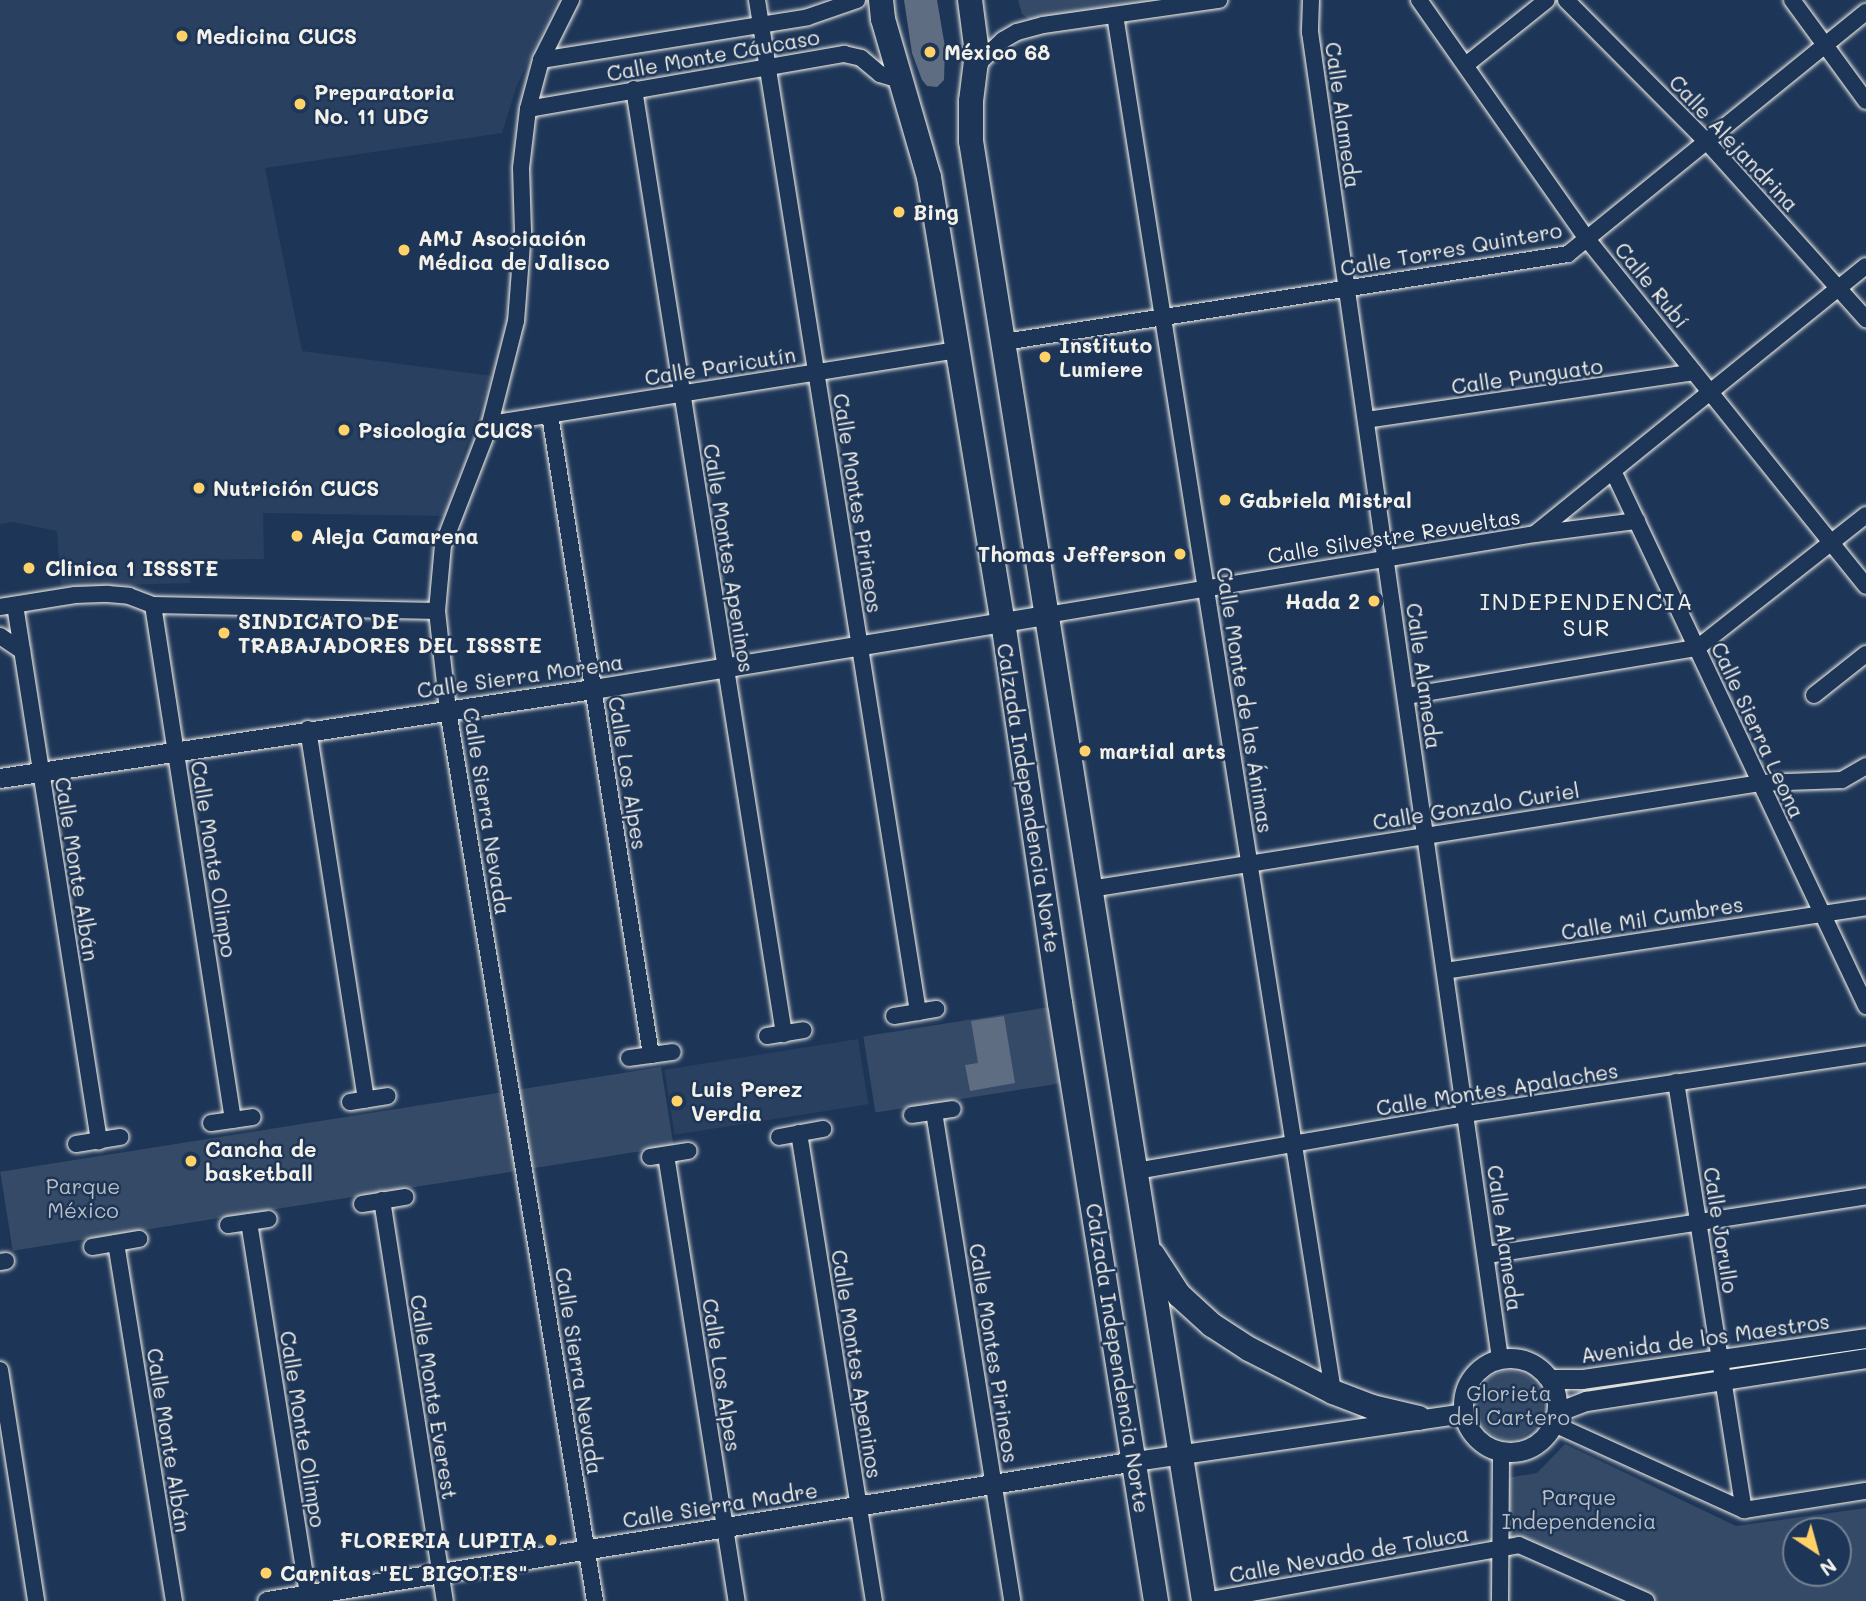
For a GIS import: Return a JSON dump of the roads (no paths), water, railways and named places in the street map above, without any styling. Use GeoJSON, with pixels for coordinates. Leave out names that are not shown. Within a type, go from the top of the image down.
{"type":"FeatureCollection","features":[{"type":"Feature","properties":{"kind":"main road","name":"Calzada Independencia Norte"},"geometry":{"type":"LineString","coordinates":[[881,0],[900,80],[929,177],[1003,622],[1060,1003],[1156,1601]]}},
{"type":"Feature","properties":{"kind":"main road"},"geometry":{"type":"LineString","coordinates":[[970,0],[977,53],[971,141],[1205,1601]]}},
{"type":"Feature","properties":{"kind":"main road"},"geometry":{"type":"LineString","coordinates":[[1149,1249],[1179,1295],[1212,1325],[1259,1355],[1334,1392],[1372,1407],[1419,1418]]}},
{"type":"Feature","properties":{"kind":"street","name":"Calle Sierra Nevada"},"geometry":{"type":"LineString","coordinates":[[571,0],[541,60],[528,109],[521,169],[523,232],[516,321],[490,424],[443,545],[437,611],[448,710],[595,1601]]}},
{"type":"Feature","properties":{"kind":"street","name":"Calle Montes Pirineos"},"geometry":{"type":"LineString","coordinates":[[757,0],[918,1012]]}},
{"type":"Feature","properties":{"kind":"street","name":"Calle Monte Cáucaso"},"geometry":{"type":"LineString","coordinates":[[541,60],[808,17],[857,0]]}},
{"type":"Feature","properties":{"kind":"street"},"geometry":{"type":"LineString","coordinates":[[973,82],[981,61],[1003,40],[1017,32],[1219,0]]}},
{"type":"Feature","properties":{"kind":"street","name":"Calle Alameda"},"geometry":{"type":"LineString","coordinates":[[1311,0],[1310,33],[1500,1359]]}},
{"type":"Feature","properties":{"kind":"street","name":"Calle Rubí"},"geometry":{"type":"LineString","coordinates":[[1419,0],[1467,64],[1587,239],[1866,586]]}},
{"type":"Feature","properties":{"kind":"street"},"geometry":{"type":"LineString","coordinates":[[1467,64],[1547,0]]}},
{"type":"Feature","properties":{"kind":"street","name":"Calle Alejandrina"},"geometry":{"type":"LineString","coordinates":[[1566,0],[1708,143],[1866,318]]}},
{"type":"Feature","properties":{"kind":"street"},"geometry":{"type":"LineString","coordinates":[[1792,0],[1866,101]]}},
{"type":"Feature","properties":{"kind":"street","name":"Calle Torres Quintero"},"geometry":{"type":"LineString","coordinates":[[1004,342],[1567,254],[1708,143],[1866,12]]}},
{"type":"Feature","properties":{"kind":"street","name":"Calle Monte de las Ánimas"},"geometry":{"type":"LineString","coordinates":[[1115,15],[1334,1392]]}},
{"type":"Feature","properties":{"kind":"street","name":"Calle Monte Cáucaso"},"geometry":{"type":"LineString","coordinates":[[528,109],[844,54],[861,58],[880,74],[900,80]]}},
{"type":"Feature","properties":{"kind":"street","name":"Calle Montes Apeninos"},"geometry":{"type":"LineString","coordinates":[[634,89],[784,1034]]}},
{"type":"Feature","properties":{"kind":"street","name":"Calle Silvestre Revueltas"},"geometry":{"type":"LineString","coordinates":[[1046,615],[1535,534],[1866,266]]}},
{"type":"Feature","properties":{"kind":"street","name":"Calle Paricutín"},"geometry":{"type":"LineString","coordinates":[[490,424],[957,350]]}},
{"type":"Feature","properties":{"kind":"street","name":"Calle Punguato"},"geometry":{"type":"LineString","coordinates":[[1366,420],[1695,372]]}},
{"type":"Feature","properties":{"kind":"street","name":"Calle Los Alpes"},"geometry":{"type":"LineString","coordinates":[[550,415],[651,1055]]}},
{"type":"Feature","properties":{"kind":"street","name":"Calle Sierra Leona"},"geometry":{"type":"LineString","coordinates":[[1613,471],[1866,1006]]}},
{"type":"Feature","properties":{"kind":"street"},"geometry":{"type":"LineString","coordinates":[[1406,696],[1697,648],[1866,515]]}},
{"type":"Feature","properties":{"kind":"street"},"geometry":{"type":"LineString","coordinates":[[1535,534],[1637,521]]}},
{"type":"Feature","properties":{"kind":"street"},"geometry":{"type":"LineString","coordinates":[[8,606],[108,594],[129,596],[153,605],[437,611]]}},
{"type":"Feature","properties":{"kind":"street","name":"Calle Monte Olimpo"},"geometry":{"type":"LineString","coordinates":[[153,605],[233,1120]]}},
{"type":"Feature","properties":{"kind":"street","name":"Calle Monte Albán"},"geometry":{"type":"LineString","coordinates":[[8,606],[22,651],[100,1140]]}},
{"type":"Feature","properties":{"kind":"street","name":"Calle Sierra Morena"},"geometry":{"type":"LineString","coordinates":[[0,778],[308,729],[593,689],[1046,615]]}},
{"type":"Feature","properties":{"kind":"street"},"geometry":{"type":"LineString","coordinates":[[0,636],[22,651]]}},
{"type":"Feature","properties":{"kind":"street"},"geometry":{"type":"LineString","coordinates":[[1814,695],[1866,654]]}},
{"type":"Feature","properties":{"kind":"street"},"geometry":{"type":"LineString","coordinates":[[308,729],[358,1100],[388,1096]]}},
{"type":"Feature","properties":{"kind":"street","name":"Calle Gonzalo Curiel"},"geometry":{"type":"LineString","coordinates":[[1090,889],[1760,783],[1842,780],[1866,766]]}},
{"type":"Feature","properties":{"kind":"street","name":"Calle Mil Cumbres"},"geometry":{"type":"LineString","coordinates":[[1445,971],[1866,907]]}},
{"type":"Feature","properties":{"kind":"street"},"geometry":{"type":"LineString","coordinates":[[894,1016],[936,1009]]}},
{"type":"Feature","properties":{"kind":"street"},"geometry":{"type":"LineString","coordinates":[[767,1036],[804,1030]]}},
{"type":"Feature","properties":{"kind":"street"},"geometry":{"type":"LineString","coordinates":[[629,1059],[673,1052]]}},
{"type":"Feature","properties":{"kind":"street","name":"Calle Montes Apalaches"},"geometry":{"type":"LineString","coordinates":[[1136,1171],[1466,1114],[1866,1054]]}},
{"type":"Feature","properties":{"kind":"street","name":"Calle Jorullo"},"geometry":{"type":"LineString","coordinates":[[1676,1082],[1744,1510]]}},
{"type":"Feature","properties":{"kind":"street"},"geometry":{"type":"LineString","coordinates":[[912,1115],[953,1109]]}},
{"type":"Feature","properties":{"kind":"street","name":"Calle Montes Pirineos"},"geometry":{"type":"LineString","coordinates":[[934,1112],[1012,1601]]}},
{"type":"Feature","properties":{"kind":"street"},"geometry":{"type":"LineString","coordinates":[[211,1123],[253,1117]]}},
{"type":"Feature","properties":{"kind":"street"},"geometry":{"type":"LineString","coordinates":[[779,1136],[823,1129]]}},
{"type":"Feature","properties":{"kind":"street","name":"Calle Montes Apeninos"},"geometry":{"type":"LineString","coordinates":[[799,1133],[874,1601]]}},
{"type":"Feature","properties":{"kind":"street"},"geometry":{"type":"LineString","coordinates":[[76,1144],[120,1137]]}},
{"type":"Feature","properties":{"kind":"street","name":"Calle Los Alpes"},"geometry":{"type":"LineString","coordinates":[[690,1151],[658,1156],[737,1601]]}},
{"type":"Feature","properties":{"kind":"street"},"geometry":{"type":"LineString","coordinates":[[1487,1255],[1866,1196]]}},
{"type":"Feature","properties":{"kind":"street"},"geometry":{"type":"LineString","coordinates":[[362,1204],[405,1197]]}},
{"type":"Feature","properties":{"kind":"street","name":"Calle Monte Everest"},"geometry":{"type":"LineString","coordinates":[[382,1200],[445,1601]]}},
{"type":"Feature","properties":{"kind":"street"},"geometry":{"type":"LineString","coordinates":[[228,1225],[269,1219]]}},
{"type":"Feature","properties":{"kind":"street","name":"Calle Monte Olimpo"},"geometry":{"type":"LineString","coordinates":[[249,1222],[308,1598]]}},
{"type":"Feature","properties":{"kind":"street"},"geometry":{"type":"LineString","coordinates":[[92,1247],[139,1239]]}},
{"type":"Feature","properties":{"kind":"street","name":"Calle Monte Albán"},"geometry":{"type":"LineString","coordinates":[[116,1243],[174,1601]]}},
{"type":"Feature","properties":{"kind":"street","name":"Avenida de los Maestros"},"geometry":{"type":"LineString","coordinates":[[1550,1380],[1582,1380],[1866,1338]]}},
{"type":"Feature","properties":{"kind":"street","name":"Avenida de los Maestros"},"geometry":{"type":"LineString","coordinates":[[1555,1418],[1586,1401],[1866,1358]]}},
{"type":"Feature","properties":{"kind":"street"},"geometry":{"type":"LineString","coordinates":[[1500,1359],[1528,1361],[1550,1380],[1555,1390],[1555,1418],[1538,1444],[1514,1452],[1502,1452],[1476,1439],[1463,1413],[1463,1399],[1475,1373],[1500,1359]]}},
{"type":"Feature","properties":{"kind":"street"},"geometry":{"type":"LineString","coordinates":[[0,1370],[36,1601]]}},
{"type":"Feature","properties":{"kind":"street"},"geometry":{"type":"LineString","coordinates":[[1181,1454],[1463,1413]]}},
{"type":"Feature","properties":{"kind":"street"},"geometry":{"type":"LineString","coordinates":[[1555,1418],[1744,1510],[1866,1491]]}},
{"type":"Feature","properties":{"kind":"street"},"geometry":{"type":"LineString","coordinates":[[1500,1601],[1502,1452]]}},
{"type":"Feature","properties":{"kind":"street","name":"Calle Sierra Madre"},"geometry":{"type":"LineString","coordinates":[[267,1601],[308,1598],[441,1573],[1181,1454]]}},
{"type":"Feature","properties":{"kind":"street","name":"Calle Nevado de Toluca"},"geometry":{"type":"LineString","coordinates":[[1205,1601],[1519,1545],[1646,1601]]}},
{"type":"Feature","properties":{"kind":"place","name":"Medicina CUCS"},"geometry":{"type":"Point","coordinates":[182,36]}},
{"type":"Feature","properties":{"kind":"place","name":"México 68"},"geometry":{"type":"Point","coordinates":[930,52]}},
{"type":"Feature","properties":{"kind":"place","name":"Preparatoria No. 11 UDG"},"geometry":{"type":"Point","coordinates":[300,104]}},
{"type":"Feature","properties":{"kind":"place","name":"Bing"},"geometry":{"type":"Point","coordinates":[899,212]}},
{"type":"Feature","properties":{"kind":"place","name":"AMJ Asociación Médica de Jalisco"},"geometry":{"type":"Point","coordinates":[404,250]}},
{"type":"Feature","properties":{"kind":"place","name":"Instituto Lumiere"},"geometry":{"type":"Point","coordinates":[1045,357]}},
{"type":"Feature","properties":{"kind":"place","name":"Psicología CUCS"},"geometry":{"type":"Point","coordinates":[344,430]}},
{"type":"Feature","properties":{"kind":"place","name":"Nutrición CUCS"},"geometry":{"type":"Point","coordinates":[199,488]}},
{"type":"Feature","properties":{"kind":"place","name":"Gabriela Mistral"},"geometry":{"type":"Point","coordinates":[1225,500]}},
{"type":"Feature","properties":{"kind":"place","name":"Aleja Camarena"},"geometry":{"type":"Point","coordinates":[297,536]}},
{"type":"Feature","properties":{"kind":"place","name":"Thomas Jefferson"},"geometry":{"type":"Point","coordinates":[1180,554]}},
{"type":"Feature","properties":{"kind":"place","name":"Clinica 1 ISSSTE"},"geometry":{"type":"Point","coordinates":[29,568]}},
{"type":"Feature","properties":{"kind":"place","name":"Hada 2"},"geometry":{"type":"Point","coordinates":[1374,601]}},
{"type":"Feature","properties":{"kind":"place","name":"SINDICATO DE TRABAJADORES DEL ISSSTE"},"geometry":{"type":"Point","coordinates":[224,633]}},
{"type":"Feature","properties":{"kind":"place","name":"martial arts"},"geometry":{"type":"Point","coordinates":[1085,751]}},
{"type":"Feature","properties":{"kind":"place","name":"Luis Perez Verdia"},"geometry":{"type":"Point","coordinates":[677,1101]}},
{"type":"Feature","properties":{"kind":"place","name":"Cancha de basketball"},"geometry":{"type":"Point","coordinates":[191,1161]}},
{"type":"Feature","properties":{"kind":"place","name":"FLORERIA LUPITA"},"geometry":{"type":"Point","coordinates":[551,1540]}},
{"type":"Feature","properties":{"kind":"place","name":"Carnitas \"EL BIGOTES\""},"geometry":{"type":"Point","coordinates":[266,1573]}},
{"type":"Feature","properties":{"kind":"district","name":"INDEPENDENCIA SUR"},"geometry":{"type":"Point","coordinates":[1587,614]}},
{"type":"Feature","properties":{"kind":"park label","name":"Parque México"},"geometry":{"type":"Point","coordinates":[83,1198]}},
{"type":"Feature","properties":{"kind":"park label","name":"Glorieta del Cartero"},"geometry":{"type":"Point","coordinates":[1509,1405]}},
{"type":"Feature","properties":{"kind":"park label","name":"Parque Independencia"},"geometry":{"type":"Point","coordinates":[1579,1509]}}]}
